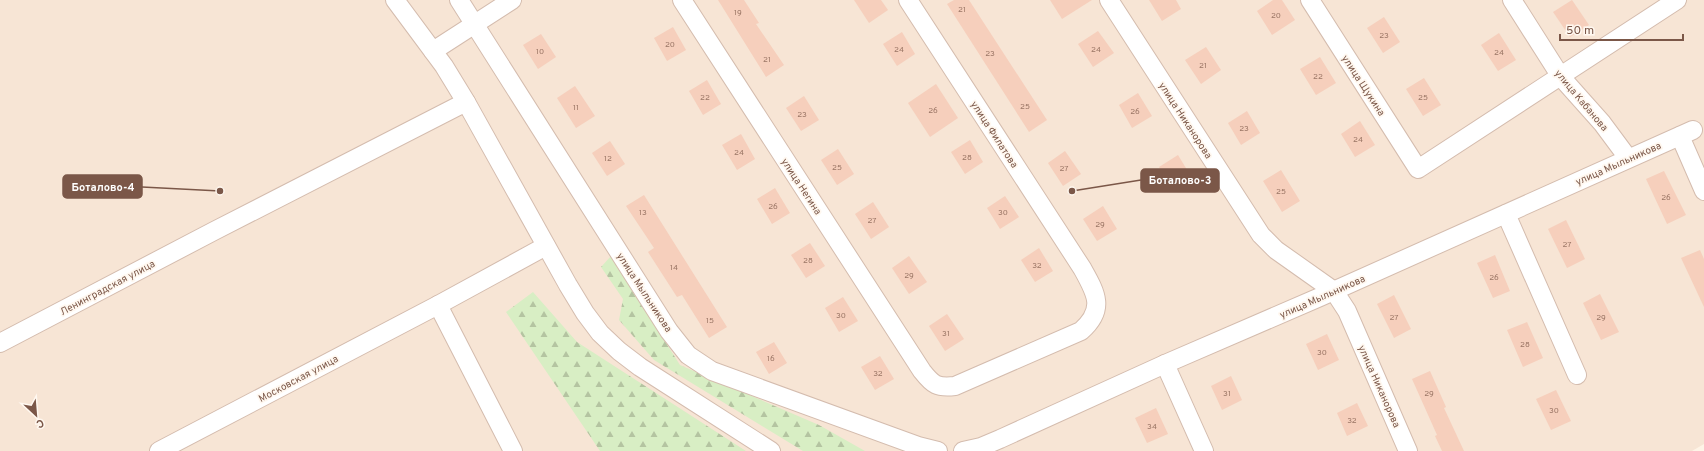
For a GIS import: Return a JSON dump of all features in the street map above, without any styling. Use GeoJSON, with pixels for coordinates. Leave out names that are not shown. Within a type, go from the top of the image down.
{"type":"FeatureCollection","features":[{"type":"Feature","properties":{"kind":"street"},"geometry":{"type":"LineString","coordinates":[[395,0],[433,51],[466,102],[546,246],[585,313],[600,333],[640,367],[771,451]]}},
{"type":"Feature","properties":{"kind":"street","name":"улица Мыльникова"},"geometry":{"type":"LineString","coordinates":[[459,0],[669,331],[688,355],[712,371],[918,446],[938,451]]}},
{"type":"Feature","properties":{"kind":"street"},"geometry":{"type":"LineString","coordinates":[[433,51],[512,0]]}},
{"type":"Feature","properties":{"kind":"street","name":"улица Негина"},"geometry":{"type":"LineString","coordinates":[[682,0],[922,371],[936,386],[944,388],[955,386],[1081,331],[1089,324],[1095,312],[1097,301],[1093,288],[1082,268]]}},
{"type":"Feature","properties":{"kind":"street","name":"улица Филатова"},"geometry":{"type":"LineString","coordinates":[[908,0],[1082,268]]}},
{"type":"Feature","properties":{"kind":"street","name":"улица Никанорова"},"geometry":{"type":"LineString","coordinates":[[1109,0],[1261,235],[1276,250],[1334,291],[1347,312],[1408,451]]}},
{"type":"Feature","properties":{"kind":"street","name":"улица Щукина"},"geometry":{"type":"LineString","coordinates":[[1310,0],[1418,169],[1561,77]]}},
{"type":"Feature","properties":{"kind":"street","name":"улица Кабанова"},"geometry":{"type":"LineString","coordinates":[[1512,0],[1561,77],[1611,133],[1628,158]]}},
{"type":"Feature","properties":{"kind":"street"},"geometry":{"type":"LineString","coordinates":[[1561,77],[1677,0]]}},
{"type":"Feature","properties":{"kind":"street","name":"Ленинградская улица"},"geometry":{"type":"LineString","coordinates":[[0,343],[466,102]]}},
{"type":"Feature","properties":{"kind":"street","name":"улица Мыльникова"},"geometry":{"type":"LineString","coordinates":[[963,451],[981,447],[1002,445],[1165,364],[1334,291],[1686,133],[1704,191]]}},
{"type":"Feature","properties":{"kind":"street"},"geometry":{"type":"LineString","coordinates":[[1506,214],[1577,375]]}},
{"type":"Feature","properties":{"kind":"street","name":"Московская улица"},"geometry":{"type":"LineString","coordinates":[[158,451],[438,305],[546,246]]}},
{"type":"Feature","properties":{"kind":"street"},"geometry":{"type":"LineString","coordinates":[[438,305],[513,451]]}},
{"type":"Feature","properties":{"kind":"street"},"geometry":{"type":"LineString","coordinates":[[1165,364],[1204,451]]}},
{"type":"Feature","properties":{"kind":"shaded area"},"geometry":{"type":"Polygon","coordinates":[[[0,0],[1704,0],[1704,444],[1692,451],[0,451],[0,0]]]}},
{"type":"Feature","properties":{"kind":"green space"},"geometry":{"type":"Polygon","coordinates":[[[611,256],[680,365],[819,425],[865,451],[803,451],[654,360],[619,320],[623,299],[601,267],[611,256]]]}},
{"type":"Feature","properties":{"kind":"green space"},"geometry":{"type":"Polygon","coordinates":[[[533,292],[577,342],[746,451],[600,451],[506,312],[533,292]]]}},
{"type":"Feature","properties":{"kind":"building"},"geometry":{"type":"Polygon","coordinates":[[[718,0],[744,0],[759,23],[756,24],[784,65],[766,77],[718,0]]]}},
{"type":"Feature","properties":{"kind":"building"},"geometry":{"type":"Polygon","coordinates":[[[854,0],[881,0],[888,10],[869,23],[854,0]]]}},
{"type":"Feature","properties":{"kind":"building"},"geometry":{"type":"Polygon","coordinates":[[[954,0],[969,0],[1047,120],[1029,132],[947,4],[954,0]]]}},
{"type":"Feature","properties":{"kind":"building"},"geometry":{"type":"Polygon","coordinates":[[[1050,0],[1092,0],[1062,19],[1050,0]]]}},
{"type":"Feature","properties":{"kind":"building"},"geometry":{"type":"Polygon","coordinates":[[[1149,0],[1176,0],[1181,9],[1162,21],[1149,0]]]}},
{"type":"Feature","properties":{"kind":"building"},"geometry":{"type":"Polygon","coordinates":[[[1273,0],[1282,0],[1295,20],[1272,35],[1257,11],[1273,0]]]}},
{"type":"Feature","properties":{"kind":"building"},"geometry":{"type":"Polygon","coordinates":[[[1572,0],[1589,25],[1570,37],[1553,12],[1572,0]]]}},
{"type":"Feature","properties":{"kind":"building"},"geometry":{"type":"Polygon","coordinates":[[[1384,17],[1400,42],[1383,53],[1367,28],[1384,17]]]}},
{"type":"Feature","properties":{"kind":"building"},"geometry":{"type":"Polygon","coordinates":[[[673,27],[686,50],[667,61],[654,38],[673,27]]]}},
{"type":"Feature","properties":{"kind":"building"},"geometry":{"type":"Polygon","coordinates":[[[1098,31],[1114,53],[1093,67],[1078,44],[1098,31]]]}},
{"type":"Feature","properties":{"kind":"building"},"geometry":{"type":"Polygon","coordinates":[[[902,32],[915,54],[897,66],[883,44],[902,32]]]}},
{"type":"Feature","properties":{"kind":"building"},"geometry":{"type":"Polygon","coordinates":[[[1499,33],[1516,60],[1498,71],[1481,45],[1499,33]]]}},
{"type":"Feature","properties":{"kind":"building"},"geometry":{"type":"Polygon","coordinates":[[[541,34],[556,57],[538,69],[523,45],[541,34]]]}},
{"type":"Feature","properties":{"kind":"building"},"geometry":{"type":"Polygon","coordinates":[[[1206,47],[1221,70],[1201,84],[1185,60],[1206,47]]]}},
{"type":"Feature","properties":{"kind":"building"},"geometry":{"type":"Polygon","coordinates":[[[1320,57],[1336,83],[1316,95],[1300,69],[1320,57]]]}},
{"type":"Feature","properties":{"kind":"building"},"geometry":{"type":"Polygon","coordinates":[[[1424,78],[1441,105],[1423,116],[1406,89],[1424,78]]]}},
{"type":"Feature","properties":{"kind":"building"},"geometry":{"type":"Polygon","coordinates":[[[707,80],[721,104],[703,115],[689,91],[707,80]]]}},
{"type":"Feature","properties":{"kind":"building"},"geometry":{"type":"Polygon","coordinates":[[[936,84],[958,118],[930,137],[908,103],[936,84]]]}},
{"type":"Feature","properties":{"kind":"building"},"geometry":{"type":"Polygon","coordinates":[[[575,86],[595,116],[576,128],[557,98],[575,86]]]}},
{"type":"Feature","properties":{"kind":"building"},"geometry":{"type":"Polygon","coordinates":[[[1138,93],[1152,116],[1132,128],[1119,105],[1138,93]]]}},
{"type":"Feature","properties":{"kind":"building"},"geometry":{"type":"Polygon","coordinates":[[[804,96],[819,120],[801,131],[786,108],[804,96]]]}},
{"type":"Feature","properties":{"kind":"building"},"geometry":{"type":"Polygon","coordinates":[[[1247,111],[1260,133],[1241,145],[1228,123],[1247,111]]]}},
{"type":"Feature","properties":{"kind":"building"},"geometry":{"type":"Polygon","coordinates":[[[1360,121],[1375,145],[1355,157],[1341,134],[1360,121]]]}},
{"type":"Feature","properties":{"kind":"building"},"geometry":{"type":"Polygon","coordinates":[[[741,134],[755,159],[737,170],[722,145],[741,134]]]}},
{"type":"Feature","properties":{"kind":"building"},"geometry":{"type":"Polygon","coordinates":[[[970,140],[983,162],[965,174],[951,152],[970,140]]]}},
{"type":"Feature","properties":{"kind":"building"},"geometry":{"type":"Polygon","coordinates":[[[610,141],[625,164],[607,176],[592,153],[610,141]]]}},
{"type":"Feature","properties":{"kind":"building"},"geometry":{"type":"Polygon","coordinates":[[[838,149],[854,174],[837,185],[821,160],[838,149]]]}},
{"type":"Feature","properties":{"kind":"building"},"geometry":{"type":"Polygon","coordinates":[[[1065,151],[1081,174],[1063,186],[1048,163],[1065,151]]]}},
{"type":"Feature","properties":{"kind":"building"},"geometry":{"type":"Polygon","coordinates":[[[1178,155],[1192,178],[1173,190],[1159,167],[1178,155]]]}},
{"type":"Feature","properties":{"kind":"building"},"geometry":{"type":"Polygon","coordinates":[[[1281,170],[1300,201],[1282,212],[1263,181],[1281,170]]]}},
{"type":"Feature","properties":{"kind":"building"},"geometry":{"type":"Polygon","coordinates":[[[1664,171],[1686,215],[1667,224],[1646,179],[1664,171]]]}},
{"type":"Feature","properties":{"kind":"building"},"geometry":{"type":"Polygon","coordinates":[[[775,188],[790,213],[772,224],[757,199],[775,188]]]}},
{"type":"Feature","properties":{"kind":"building"},"geometry":{"type":"Polygon","coordinates":[[[644,195],[727,327],[709,338],[682,295],[677,297],[648,252],[654,248],[626,206],[644,195]]]}},
{"type":"Feature","properties":{"kind":"building"},"geometry":{"type":"Polygon","coordinates":[[[1005,196],[1019,217],[1000,229],[987,208],[1005,196]]]}},
{"type":"Feature","properties":{"kind":"building"},"geometry":{"type":"Polygon","coordinates":[[[873,202],[889,227],[871,239],[855,214],[873,202]]]}},
{"type":"Feature","properties":{"kind":"building"},"geometry":{"type":"Polygon","coordinates":[[[1103,206],[1117,229],[1097,241],[1083,219],[1103,206]]]}},
{"type":"Feature","properties":{"kind":"building"},"geometry":{"type":"Polygon","coordinates":[[[1566,220],[1585,259],[1567,268],[1548,229],[1566,220]]]}},
{"type":"Feature","properties":{"kind":"building"},"geometry":{"type":"Polygon","coordinates":[[[810,243],[825,266],[806,278],[791,255],[810,243]]]}},
{"type":"Feature","properties":{"kind":"building"},"geometry":{"type":"Polygon","coordinates":[[[1039,248],[1053,271],[1035,282],[1021,260],[1039,248]]]}},
{"type":"Feature","properties":{"kind":"building"},"geometry":{"type":"Polygon","coordinates":[[[1700,250],[1704,259],[1704,307],[1681,258],[1700,250]]]}},
{"type":"Feature","properties":{"kind":"building"},"geometry":{"type":"Polygon","coordinates":[[[1495,255],[1510,291],[1493,298],[1477,263],[1495,255]]]}},
{"type":"Feature","properties":{"kind":"building"},"geometry":{"type":"Polygon","coordinates":[[[909,256],[927,282],[909,294],[892,268],[909,256]]]}},
{"type":"Feature","properties":{"kind":"building"},"geometry":{"type":"Polygon","coordinates":[[[1600,294],[1619,332],[1601,340],[1583,303],[1600,294]]]}},
{"type":"Feature","properties":{"kind":"building"},"geometry":{"type":"Polygon","coordinates":[[[1394,295],[1411,329],[1394,338],[1377,304],[1394,295]]]}},
{"type":"Feature","properties":{"kind":"building"},"geometry":{"type":"Polygon","coordinates":[[[843,297],[858,321],[839,332],[825,308],[843,297]]]}},
{"type":"Feature","properties":{"kind":"building"},"geometry":{"type":"Polygon","coordinates":[[[947,314],[964,339],[945,351],[929,326],[947,314]]]}},
{"type":"Feature","properties":{"kind":"building"},"geometry":{"type":"Polygon","coordinates":[[[1527,322],[1543,358],[1523,367],[1507,330],[1527,322]]]}},
{"type":"Feature","properties":{"kind":"building"},"geometry":{"type":"Polygon","coordinates":[[[1327,334],[1339,360],[1318,370],[1306,344],[1327,334]]]}},
{"type":"Feature","properties":{"kind":"building"},"geometry":{"type":"Polygon","coordinates":[[[774,342],[787,363],[769,374],[756,352],[774,342]]]}},
{"type":"Feature","properties":{"kind":"building"},"geometry":{"type":"Polygon","coordinates":[[[880,356],[894,379],[875,390],[861,367],[880,356]]]}},
{"type":"Feature","properties":{"kind":"building"},"geometry":{"type":"Polygon","coordinates":[[[1430,371],[1446,407],[1444,408],[1464,451],[1442,451],[1435,436],[1437,435],[1412,379],[1430,371]]]}},
{"type":"Feature","properties":{"kind":"building"},"geometry":{"type":"Polygon","coordinates":[[[1231,376],[1242,400],[1222,410],[1211,386],[1231,376]]]}},
{"type":"Feature","properties":{"kind":"building"},"geometry":{"type":"Polygon","coordinates":[[[1556,390],[1571,421],[1551,430],[1536,399],[1556,390]]]}},
{"type":"Feature","properties":{"kind":"building"},"geometry":{"type":"Polygon","coordinates":[[[1357,403],[1368,426],[1347,436],[1337,413],[1357,403]]]}},
{"type":"Feature","properties":{"kind":"building"},"geometry":{"type":"Polygon","coordinates":[[[1156,408],[1168,434],[1147,443],[1135,418],[1156,408]]]}},
{"type":"Feature","properties":{"kind":"place","name":"Боталово-4"},"geometry":{"type":"Point","coordinates":[220,191]}},
{"type":"Feature","properties":{"kind":"place","name":"Боталово-3"},"geometry":{"type":"Point","coordinates":[1072,191]}}]}
